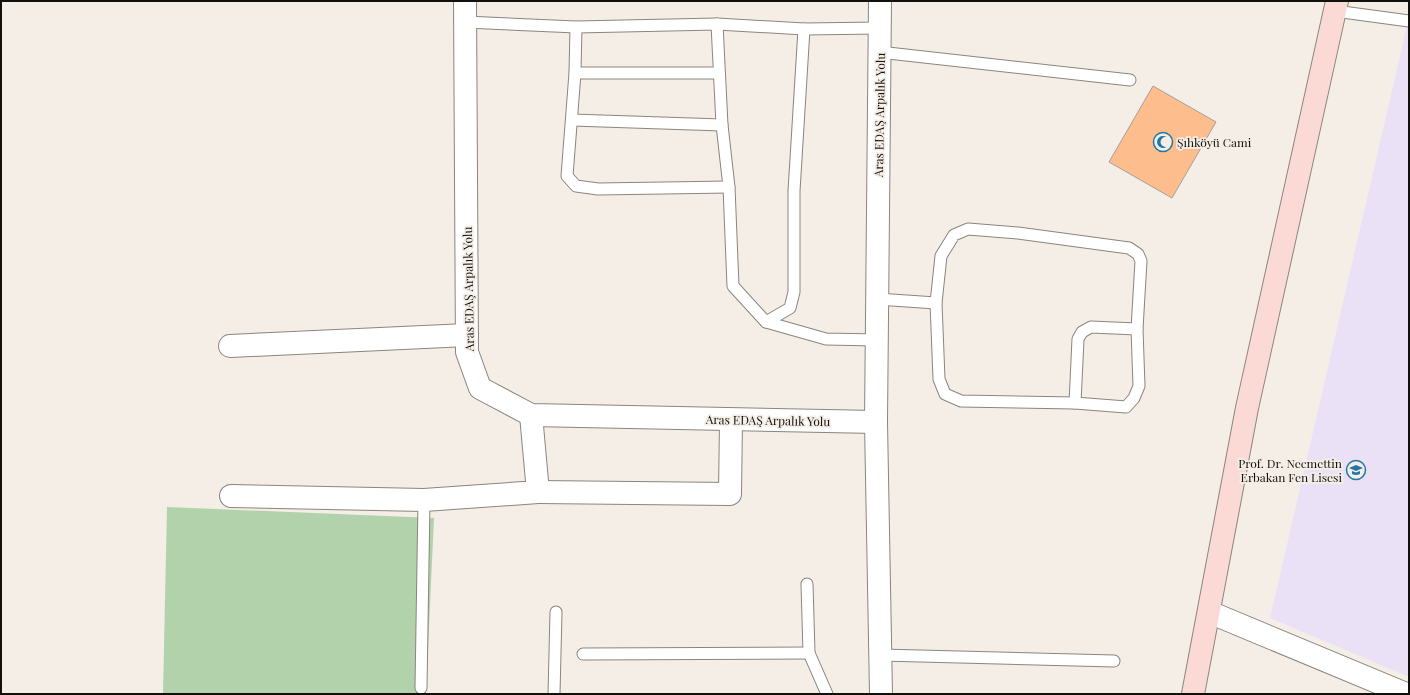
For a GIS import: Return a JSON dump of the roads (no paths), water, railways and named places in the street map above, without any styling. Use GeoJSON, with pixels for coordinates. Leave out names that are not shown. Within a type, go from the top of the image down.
{"type":"FeatureCollection","features":[{"type":"Feature","properties":{"kind":"street","name":"Aras EDAŞ Arpalık Yolu"},"geometry":{"type":"LineString","coordinates":[[880,1],[876,422],[881,694]]}},
{"type":"Feature","properties":{"kind":"street"},"geometry":{"type":"LineString","coordinates":[[1193,694],[1247,408],[1336,6]]}},
{"type":"Feature","properties":{"kind":"street","name":"Aras EDAŞ Arpalık Yolu"},"geometry":{"type":"LineString","coordinates":[[465,11],[467,352],[480,388],[531,415],[876,422]]}},
{"type":"Feature","properties":{"kind":"street"},"geometry":{"type":"LineString","coordinates":[[230,346],[467,335]]}},
{"type":"Feature","properties":{"kind":"street"},"geometry":{"type":"LineString","coordinates":[[531,415],[538,492]]}},
{"type":"Feature","properties":{"kind":"street"},"geometry":{"type":"LineString","coordinates":[[231,496],[424,500],[538,492],[730,494],[731,420]]}},
{"type":"Feature","properties":{"kind":"street"},"geometry":{"type":"LineString","coordinates":[[1209,612],[1406,694]]}},
{"type":"Feature","properties":{"kind":"lane"},"geometry":{"type":"LineString","coordinates":[[1336,6],[1409,21]]}},
{"type":"Feature","properties":{"kind":"lane"},"geometry":{"type":"LineString","coordinates":[[465,11],[576,27],[717,24],[804,29],[880,28]]}},
{"type":"Feature","properties":{"kind":"lane"},"geometry":{"type":"LineString","coordinates":[[717,24],[722,125],[729,187],[733,286],[766,322],[826,339],[877,340]]}},
{"type":"Feature","properties":{"kind":"lane"},"geometry":{"type":"LineString","coordinates":[[576,27],[575,73],[567,176],[576,186],[598,189],[729,187]]}},
{"type":"Feature","properties":{"kind":"lane"},"geometry":{"type":"LineString","coordinates":[[766,322],[790,308],[794,292],[794,191],[804,29]]}},
{"type":"Feature","properties":{"kind":"lane"},"geometry":{"type":"LineString","coordinates":[[879,52],[1130,80]]}},
{"type":"Feature","properties":{"kind":"lane"},"geometry":{"type":"LineString","coordinates":[[575,73],[720,73]]}},
{"type":"Feature","properties":{"kind":"lane"},"geometry":{"type":"LineString","coordinates":[[572,120],[722,125]]}},
{"type":"Feature","properties":{"kind":"lane"},"geometry":{"type":"LineString","coordinates":[[968,229],[1018,233],[1129,248],[1138,254],[1141,261],[1137,329],[1139,386],[1134,398],[1126,407],[1075,403],[961,402],[945,394],[939,379],[936,303],[941,256],[954,235],[968,229]]}},
{"type":"Feature","properties":{"kind":"lane"},"geometry":{"type":"LineString","coordinates":[[877,300],[936,303]]}},
{"type":"Feature","properties":{"kind":"lane"},"geometry":{"type":"LineString","coordinates":[[1075,403],[1078,339],[1082,332],[1091,327],[1137,329]]}},
{"type":"Feature","properties":{"kind":"lane"},"geometry":{"type":"LineString","coordinates":[[421,688],[424,500]]}},
{"type":"Feature","properties":{"kind":"lane"},"geometry":{"type":"LineString","coordinates":[[807,584],[809,653],[828,694]]}},
{"type":"Feature","properties":{"kind":"lane"},"geometry":{"type":"LineString","coordinates":[[554,694],[556,612]]}},
{"type":"Feature","properties":{"kind":"lane"},"geometry":{"type":"LineString","coordinates":[[583,654],[809,653]]}},
{"type":"Feature","properties":{"kind":"lane"},"geometry":{"type":"LineString","coordinates":[[880,655],[1114,660]]}},
{"type":"Feature","properties":{"kind":"place","name":"Şıhköyü Cami"},"geometry":{"type":"Point","coordinates":[1163,142]}},
{"type":"Feature","properties":{"kind":"place","name":"Prof. Dr. Necmettin Erbakan Fen Lisesi"},"geometry":{"type":"Point","coordinates":[1356,470]}}]}
